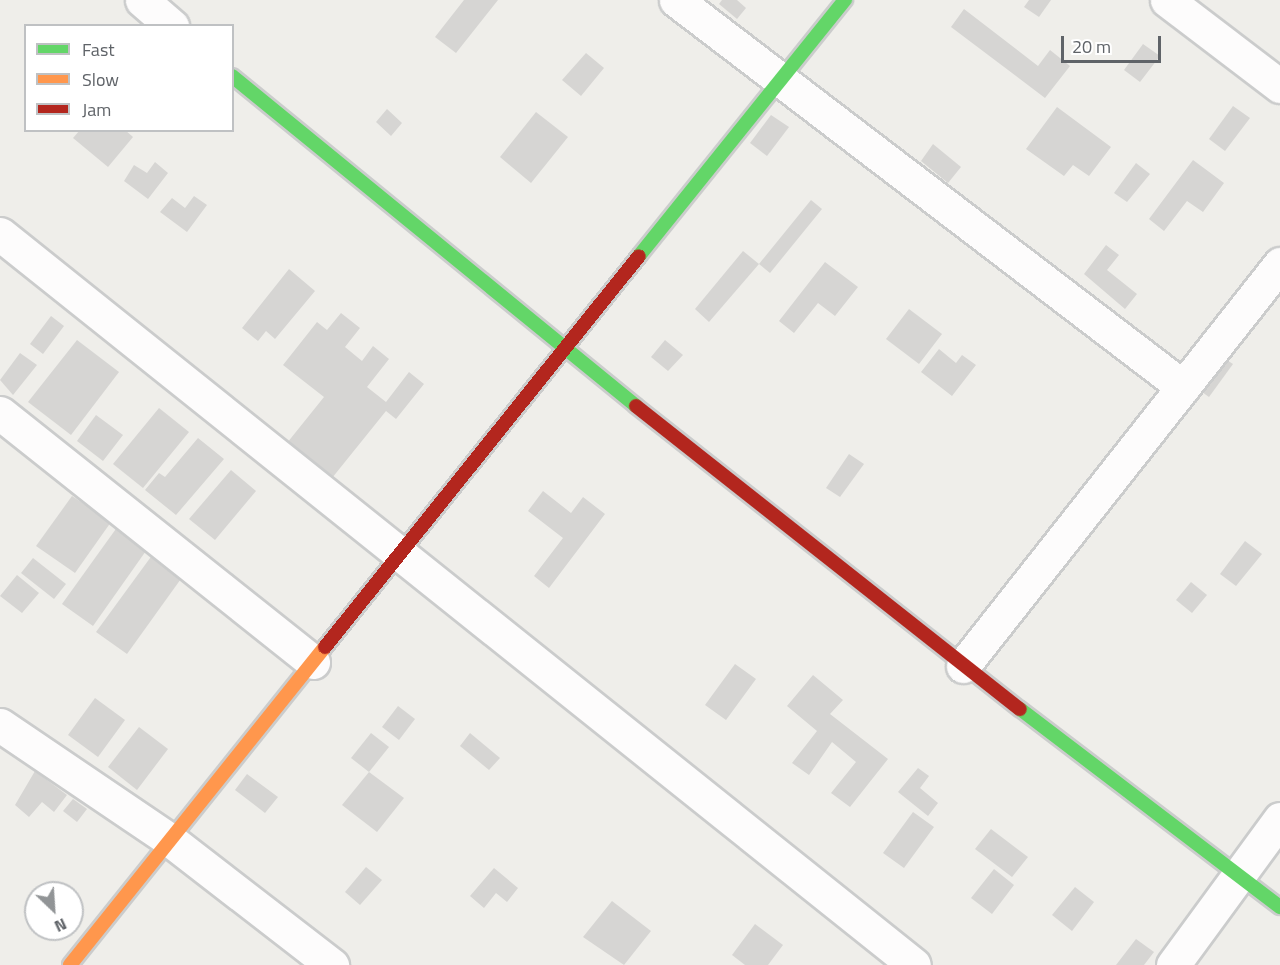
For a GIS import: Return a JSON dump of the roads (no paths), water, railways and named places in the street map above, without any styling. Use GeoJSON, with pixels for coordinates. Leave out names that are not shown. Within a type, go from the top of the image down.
{"type":"FeatureCollection","features":[{"type":"Feature","properties":{"kind":"street"},"geometry":{"type":"LineString","coordinates":[[142,0],[170,24]]}},
{"type":"Feature","properties":{"kind":"street"},"geometry":{"type":"LineString","coordinates":[[676,0],[1183,387]]}},
{"type":"Feature","properties":{"kind":"street"},"geometry":{"type":"LineString","coordinates":[[70,965],[845,0]]}},
{"type":"Feature","properties":{"kind":"street"},"geometry":{"type":"LineString","coordinates":[[1167,0],[1280,86]]}},
{"type":"Feature","properties":{"kind":"street"},"geometry":{"type":"LineString","coordinates":[[234,78],[565,349],[963,666],[1280,907]]}},
{"type":"Feature","properties":{"kind":"street"},"geometry":{"type":"LineString","coordinates":[[0,234],[400,554],[896,960]]}},
{"type":"Feature","properties":{"kind":"street"},"geometry":{"type":"LineString","coordinates":[[963,666],[1280,264]]}},
{"type":"Feature","properties":{"kind":"street"},"geometry":{"type":"LineString","coordinates":[[0,413],[313,662]]}},
{"type":"Feature","properties":{"kind":"street"},"geometry":{"type":"LineString","coordinates":[[0,725],[170,840],[332,965]]}},
{"type":"Feature","properties":{"kind":"street"},"geometry":{"type":"LineString","coordinates":[[1173,965],[1280,819]]}}]}
